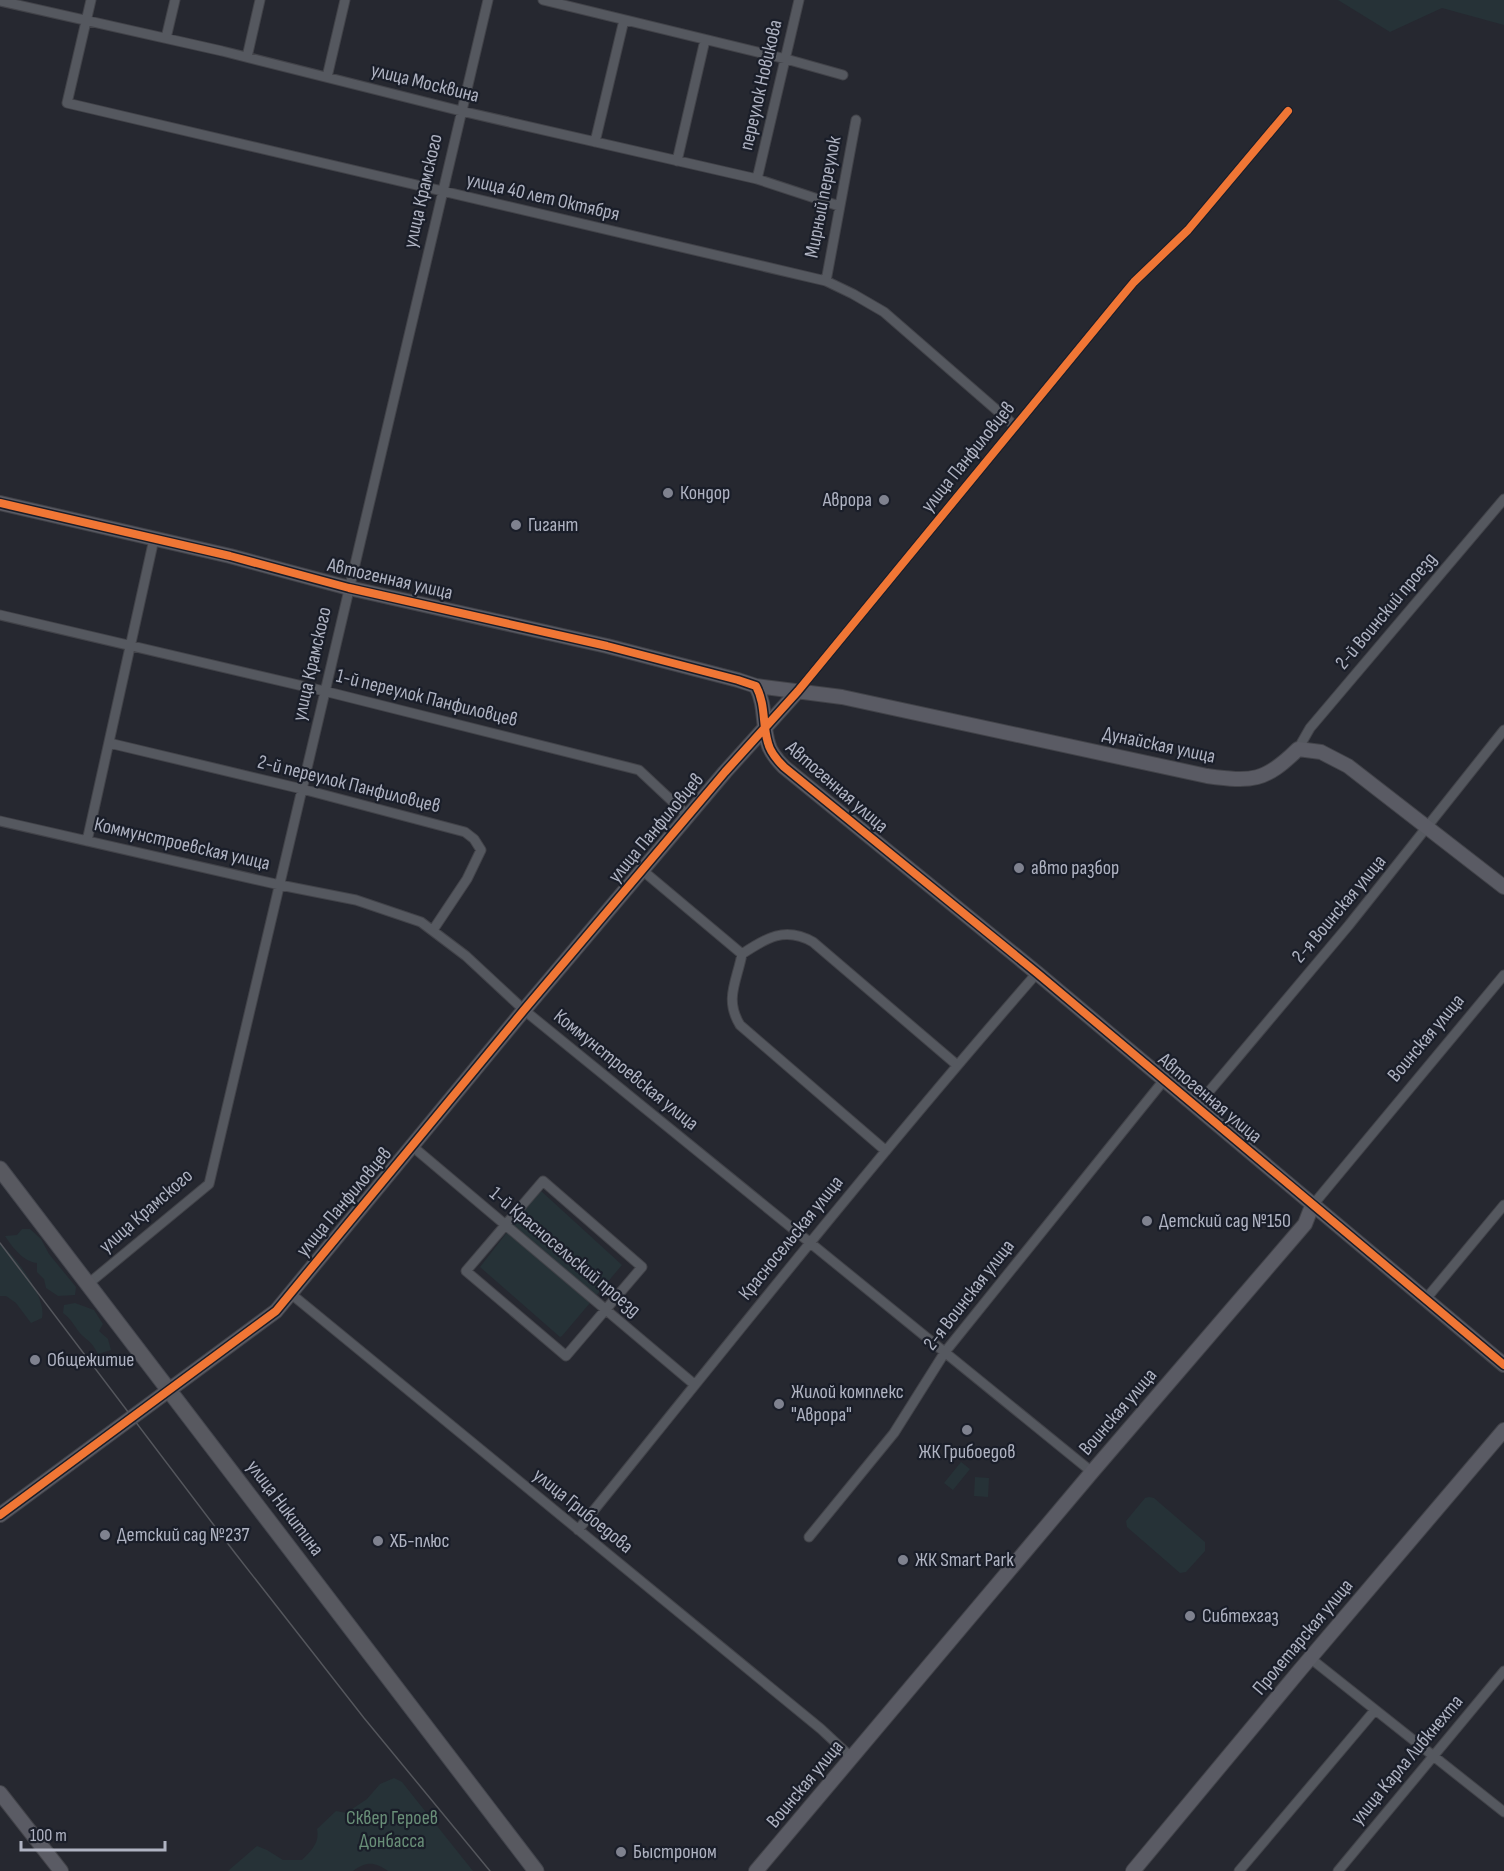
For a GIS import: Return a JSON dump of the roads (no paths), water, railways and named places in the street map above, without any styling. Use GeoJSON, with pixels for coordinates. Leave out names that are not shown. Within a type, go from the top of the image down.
{"type":"FeatureCollection","features":[{"type":"Feature","properties":{"kind":"main road","name":"улица Никитина"},"geometry":{"type":"LineString","coordinates":[[0,1169],[536,1871]]}},
{"type":"Feature","properties":{"kind":"street"},"geometry":{"type":"LineString","coordinates":[[86,20],[91,0]]}},
{"type":"Feature","properties":{"kind":"street"},"geometry":{"type":"LineString","coordinates":[[166,38],[175,0]]}},
{"type":"Feature","properties":{"kind":"street"},"geometry":{"type":"LineString","coordinates":[[247,57],[260,0]]}},
{"type":"Feature","properties":{"kind":"street"},"geometry":{"type":"LineString","coordinates":[[327,77],[345,0]]}},
{"type":"Feature","properties":{"kind":"street","name":"улица Крамского"},"geometry":{"type":"LineString","coordinates":[[88,1284],[209,1184],[488,0]]}},
{"type":"Feature","properties":{"kind":"street"},"geometry":{"type":"LineString","coordinates":[[543,0],[843,75]]}},
{"type":"Feature","properties":{"kind":"street","name":"переулок Новикова"},"geometry":{"type":"LineString","coordinates":[[758,179],[799,0]]}},
{"type":"Feature","properties":{"kind":"street","name":"улица Москвина"},"geometry":{"type":"LineString","coordinates":[[0,1],[247,57],[461,111],[758,179],[839,206]]}},
{"type":"Feature","properties":{"kind":"street","name":"улица 40 лет Октября"},"geometry":{"type":"LineString","coordinates":[[86,20],[67,103],[826,281],[884,312],[1016,426]]}},
{"type":"Feature","properties":{"kind":"street"},"geometry":{"type":"LineString","coordinates":[[595,142],[624,20]]}},
{"type":"Feature","properties":{"kind":"street"},"geometry":{"type":"LineString","coordinates":[[677,160],[705,40]]}},
{"type":"Feature","properties":{"kind":"street","name":"улица Панфиловцев"},"geometry":{"type":"LineString","coordinates":[[0,1515],[276,1311],[524,1010],[725,772],[798,691],[1134,282],[1188,231],[1288,111]]}},
{"type":"Feature","properties":{"kind":"street","name":"Мирный переулок"},"geometry":{"type":"LineString","coordinates":[[826,281],[856,120]]}},
{"type":"Feature","properties":{"kind":"street","name":"2-й Воинский проезд"},"geometry":{"type":"LineString","coordinates":[[1298,749],[1310,728],[1504,499]]}},
{"type":"Feature","properties":{"kind":"street","name":"Автогенная улица"},"geometry":{"type":"LineString","coordinates":[[0,503],[154,538],[349,588],[607,646],[756,686],[764,706],[768,743],[771,751],[784,767],[1037,973],[1504,1365]]}},
{"type":"Feature","properties":{"kind":"street"},"geometry":{"type":"LineString","coordinates":[[87,841],[154,538]]}},
{"type":"Feature","properties":{"kind":"street","name":"1-й переулок Панфиловцев"},"geometry":{"type":"LineString","coordinates":[[0,615],[324,691],[639,770],[688,816]]}},
{"type":"Feature","properties":{"kind":"street","name":"Дунайская улица"},"geometry":{"type":"LineString","coordinates":[[756,686],[842,697],[1207,776],[1236,780],[1267,775],[1281,766],[1298,749]]}},
{"type":"Feature","properties":{"kind":"street","name":"2-я Воинская улица"},"geometry":{"type":"LineString","coordinates":[[1196,1107],[1429,827],[1504,730]]}},
{"type":"Feature","properties":{"kind":"street","name":"2-й переулок Панфиловцев"},"geometry":{"type":"LineString","coordinates":[[109,743],[302,789],[465,832],[474,839],[481,850],[467,879],[433,930]]}},
{"type":"Feature","properties":{"kind":"street"},"geometry":{"type":"LineString","coordinates":[[1298,749],[1321,752],[1348,766],[1504,887]]}},
{"type":"Feature","properties":{"kind":"street","name":"Коммунстроевская улица"},"geometry":{"type":"LineString","coordinates":[[0,821],[280,885],[356,900],[421,921],[466,956],[524,1010],[1092,1472]]}},
{"type":"Feature","properties":{"kind":"street"},"geometry":{"type":"LineString","coordinates":[[642,870],[742,954]]}},
{"type":"Feature","properties":{"kind":"street"},"geometry":{"type":"LineString","coordinates":[[886,1151],[740,1025],[733,1014],[731,1000],[742,954],[764,939],[787,934],[801,936],[813,942],[957,1065]]}},
{"type":"Feature","properties":{"kind":"street","name":"Красносельская улица"},"geometry":{"type":"LineString","coordinates":[[578,1530],[810,1242],[957,1065],[1037,973]]}},
{"type":"Feature","properties":{"kind":"street","name":"Воинская улица"},"geometry":{"type":"LineString","coordinates":[[756,1871],[1092,1472],[1305,1224],[1312,1206],[1504,975]]}},
{"type":"Feature","properties":{"kind":"street","name":"2-я Воинская улица"},"geometry":{"type":"LineString","coordinates":[[809,1537],[894,1433],[945,1352],[1164,1080]]}},
{"type":"Feature","properties":{"kind":"street","name":"1-й Красносельский проезд"},"geometry":{"type":"LineString","coordinates":[[412,1146],[694,1385]]}},
{"type":"Feature","properties":{"kind":"street"},"geometry":{"type":"LineString","coordinates":[[543,1181],[642,1267],[566,1356],[466,1271],[505,1225],[543,1181]]}},
{"type":"Feature","properties":{"kind":"street"},"geometry":{"type":"LineString","coordinates":[[1425,1300],[1504,1205]]}},
{"type":"Feature","properties":{"kind":"street","name":"улица Грибоедова"},"geometry":{"type":"LineString","coordinates":[[290,1293],[821,1729],[852,1758]]}},
{"type":"Feature","properties":{"kind":"street","name":"Пролетарская улица"},"geometry":{"type":"LineString","coordinates":[[1133,1871],[1504,1430]]}},
{"type":"Feature","properties":{"kind":"street"},"geometry":{"type":"LineString","coordinates":[[1310,1658],[1504,1812]]}},
{"type":"Feature","properties":{"kind":"street","name":"улица Карла Либкнехта"},"geometry":{"type":"LineString","coordinates":[[1338,1871],[1504,1671]]}},
{"type":"Feature","properties":{"kind":"street"},"geometry":{"type":"LineString","coordinates":[[1239,1871],[1375,1710]]}},
{"type":"Feature","properties":{"kind":"street"},"geometry":{"type":"LineString","coordinates":[[0,1793],[61,1871]]}},
{"type":"Feature","properties":{"kind":"tram line"},"geometry":{"type":"LineString","coordinates":[[0,1243],[235,1553],[364,1718],[490,1871]]}},
{"type":"Feature","properties":{"kind":"place","name":"Кондор"},"geometry":{"type":"Point","coordinates":[668,493]}},
{"type":"Feature","properties":{"kind":"place","name":"Аврора"},"geometry":{"type":"Point","coordinates":[884,500]}},
{"type":"Feature","properties":{"kind":"place","name":"Гигант"},"geometry":{"type":"Point","coordinates":[516,525]}},
{"type":"Feature","properties":{"kind":"place","name":"авто разбор"},"geometry":{"type":"Point","coordinates":[1019,868]}},
{"type":"Feature","properties":{"kind":"place","name":"Детский сад №150"},"geometry":{"type":"Point","coordinates":[1147,1221]}},
{"type":"Feature","properties":{"kind":"place","name":"Общежитие"},"geometry":{"type":"Point","coordinates":[35,1360]}},
{"type":"Feature","properties":{"kind":"place","name":"Жилой комплекс \"Аврора\""},"geometry":{"type":"Point","coordinates":[779,1404]}},
{"type":"Feature","properties":{"kind":"place","name":"ЖК Грибоедов"},"geometry":{"type":"Point","coordinates":[967,1430]}},
{"type":"Feature","properties":{"kind":"place","name":"Детский сад №237"},"geometry":{"type":"Point","coordinates":[105,1535]}},
{"type":"Feature","properties":{"kind":"place","name":"ХБ-плюс"},"geometry":{"type":"Point","coordinates":[378,1541]}},
{"type":"Feature","properties":{"kind":"place","name":"ЖК Smart Park"},"geometry":{"type":"Point","coordinates":[903,1560]}},
{"type":"Feature","properties":{"kind":"place","name":"Сибтехгаз"},"geometry":{"type":"Point","coordinates":[1190,1616]}},
{"type":"Feature","properties":{"kind":"place","name":"Быстроном"},"geometry":{"type":"Point","coordinates":[621,1852]}},
{"type":"Feature","properties":{"kind":"park label","name":"Сквер Героев Донбасса"},"geometry":{"type":"Point","coordinates":[392,1830]}}]}
